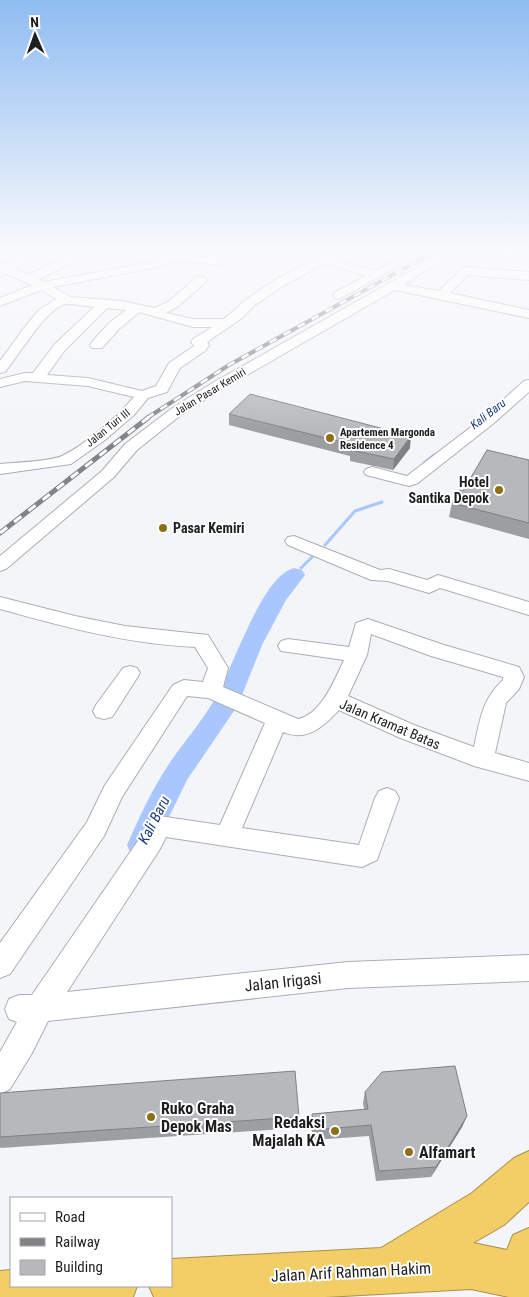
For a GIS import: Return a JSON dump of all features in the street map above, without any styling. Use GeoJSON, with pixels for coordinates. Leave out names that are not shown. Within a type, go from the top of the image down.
{"type":"FeatureCollection","features":[{"type":"Feature","properties":{"kind":"highway"},"geometry":{"type":"LineString","coordinates":[[386,1270],[488,1209],[529,1173]]}},
{"type":"Feature","properties":{"kind":"highway","name":"Jalan Arif Rahman Hakim"},"geometry":{"type":"LineString","coordinates":[[172,1282],[471,1266],[502,1271],[527,1271]]}},
{"type":"Feature","properties":{"kind":"highway"},"geometry":{"type":"LineString","coordinates":[[0,1294],[95,1287]]}},
{"type":"Feature","properties":{"kind":"street"},"geometry":{"type":"LineString","coordinates":[[0,369],[41,314]]}},
{"type":"Feature","properties":{"kind":"street"},"geometry":{"type":"LineString","coordinates":[[38,378],[60,347],[94,314]]}},
{"type":"Feature","properties":{"kind":"street"},"geometry":{"type":"LineString","coordinates":[[97,344],[114,326],[130,314]]}},
{"type":"Feature","properties":{"kind":"street"},"geometry":{"type":"LineString","coordinates":[[161,314],[193,323],[227,323]]}},
{"type":"Feature","properties":{"kind":"street","name":"Jalan Turi III"},"geometry":{"type":"LineString","coordinates":[[0,469],[65,461],[129,412],[143,396],[162,389],[174,366],[200,348],[202,345],[198,342],[239,314]]}},
{"type":"Feature","properties":{"kind":"street","name":"Jalan Pasar Kemiri"},"geometry":{"type":"LineString","coordinates":[[0,565],[108,474],[131,447],[176,412],[343,314]]}},
{"type":"Feature","properties":{"kind":"street"},"geometry":{"type":"LineString","coordinates":[[155,330],[169,317]]}},
{"type":"Feature","properties":{"kind":"street"},"geometry":{"type":"LineString","coordinates":[[0,383],[20,378],[88,382],[143,396]]}},
{"type":"Feature","properties":{"kind":"street"},"geometry":{"type":"LineString","coordinates":[[372,472],[402,480],[421,474],[489,420],[529,384]]}},
{"type":"Feature","properties":{"kind":"street"},"geometry":{"type":"LineString","coordinates":[[294,541],[378,576],[387,575],[429,587],[438,582],[529,609]]}},
{"type":"Feature","properties":{"kind":"street"},"geometry":{"type":"LineString","coordinates":[[0,604],[78,624],[171,640],[201,640],[218,668],[219,696]]}},
{"type":"Feature","properties":{"kind":"street"},"geometry":{"type":"LineString","coordinates":[[336,699],[357,655],[363,628],[368,626],[438,651],[512,673],[511,686],[497,698],[482,760]]}},
{"type":"Feature","properties":{"kind":"street"},"geometry":{"type":"LineString","coordinates":[[288,646],[357,655]]}},
{"type":"Feature","properties":{"kind":"street"},"geometry":{"type":"LineString","coordinates":[[104,711],[130,674]]}},
{"type":"Feature","properties":{"kind":"street","name":"Jalan Kramat Batas"},"geometry":{"type":"LineString","coordinates":[[0,965],[96,829],[113,792],[180,690],[184,688],[219,696],[296,728],[308,727],[336,699],[418,738],[482,760],[529,772]]}},
{"type":"Feature","properties":{"kind":"street"},"geometry":{"type":"LineString","coordinates":[[227,836],[276,720]]}},
{"type":"Feature","properties":{"kind":"street"},"geometry":{"type":"LineString","coordinates":[[0,1079],[22,1042],[28,1009],[151,842],[159,826],[362,856],[368,853],[387,798]]}},
{"type":"Feature","properties":{"kind":"street","name":"Jalan Irigasi"},"geometry":{"type":"LineString","coordinates":[[28,1009],[348,975],[529,968]]}},
{"type":"Feature","properties":{"kind":"building"},"geometry":{"type":"Polygon","coordinates":[[[250,394],[411,436],[394,459],[351,450],[354,445],[229,414],[250,394]]]}},
{"type":"Feature","properties":{"kind":"building","name":"Hotel Santika Depok"},"geometry":{"type":"Polygon","coordinates":[[[487,450],[529,460],[529,523],[452,503],[459,490],[463,491],[487,450]]]}},
{"type":"Feature","properties":{"kind":"building","name":"Alfamart"},"geometry":{"type":"Polygon","coordinates":[[[455,1066],[467,1116],[436,1167],[379,1171],[371,1125],[314,1130],[312,1114],[368,1109],[365,1092],[382,1072],[455,1066]]]}},
{"type":"Feature","properties":{"kind":"building","name":"Ruko Graha Depok Mas"},"geometry":{"type":"Polygon","coordinates":[[[295,1071],[299,1117],[0,1137],[0,1093],[295,1071]]]}},
{"type":"Feature","properties":{"kind":"waterway","name":"Kali Baru"},"geometry":{"type":"LineString","coordinates":[[424,463],[434,455]]}},
{"type":"Feature","properties":{"kind":"waterway","name":"Kali Baru"},"geometry":{"type":"LineString","coordinates":[[325,545],[355,511],[382,502]]}},
{"type":"Feature","properties":{"kind":"waterway","name":"Kali Baru"},"geometry":{"type":"LineString","coordinates":[[301,568],[313,556]]}},
{"type":"Feature","properties":{"kind":"waterway","name":"Kali Baru"},"geometry":{"type":"LineString","coordinates":[[141,845],[177,773],[225,705],[250,645],[277,596],[294,575]]}},
{"type":"Feature","properties":{"kind":"railway"},"geometry":{"type":"LineString","coordinates":[[147,418],[229,365],[322,314]]}},
{"type":"Feature","properties":{"kind":"railway"},"geometry":{"type":"LineString","coordinates":[[0,533],[149,417]]}},
{"type":"Feature","properties":{"kind":"place","name":"Apartemen Margonda Residence 4"},"geometry":{"type":"Point","coordinates":[330,438]}},
{"type":"Feature","properties":{"kind":"place","name":"Hotel Santika Depok"},"geometry":{"type":"Point","coordinates":[499,490]}},
{"type":"Feature","properties":{"kind":"place","name":"Pasar Kemiri"},"geometry":{"type":"Point","coordinates":[163,528]}},
{"type":"Feature","properties":{"kind":"place","name":"Ruko Graha Depok Mas"},"geometry":{"type":"Point","coordinates":[151,1117]}},
{"type":"Feature","properties":{"kind":"place","name":"Redaksi Majalah KA"},"geometry":{"type":"Point","coordinates":[335,1131]}},
{"type":"Feature","properties":{"kind":"place","name":"Alfamart"},"geometry":{"type":"Point","coordinates":[409,1152]}}]}
